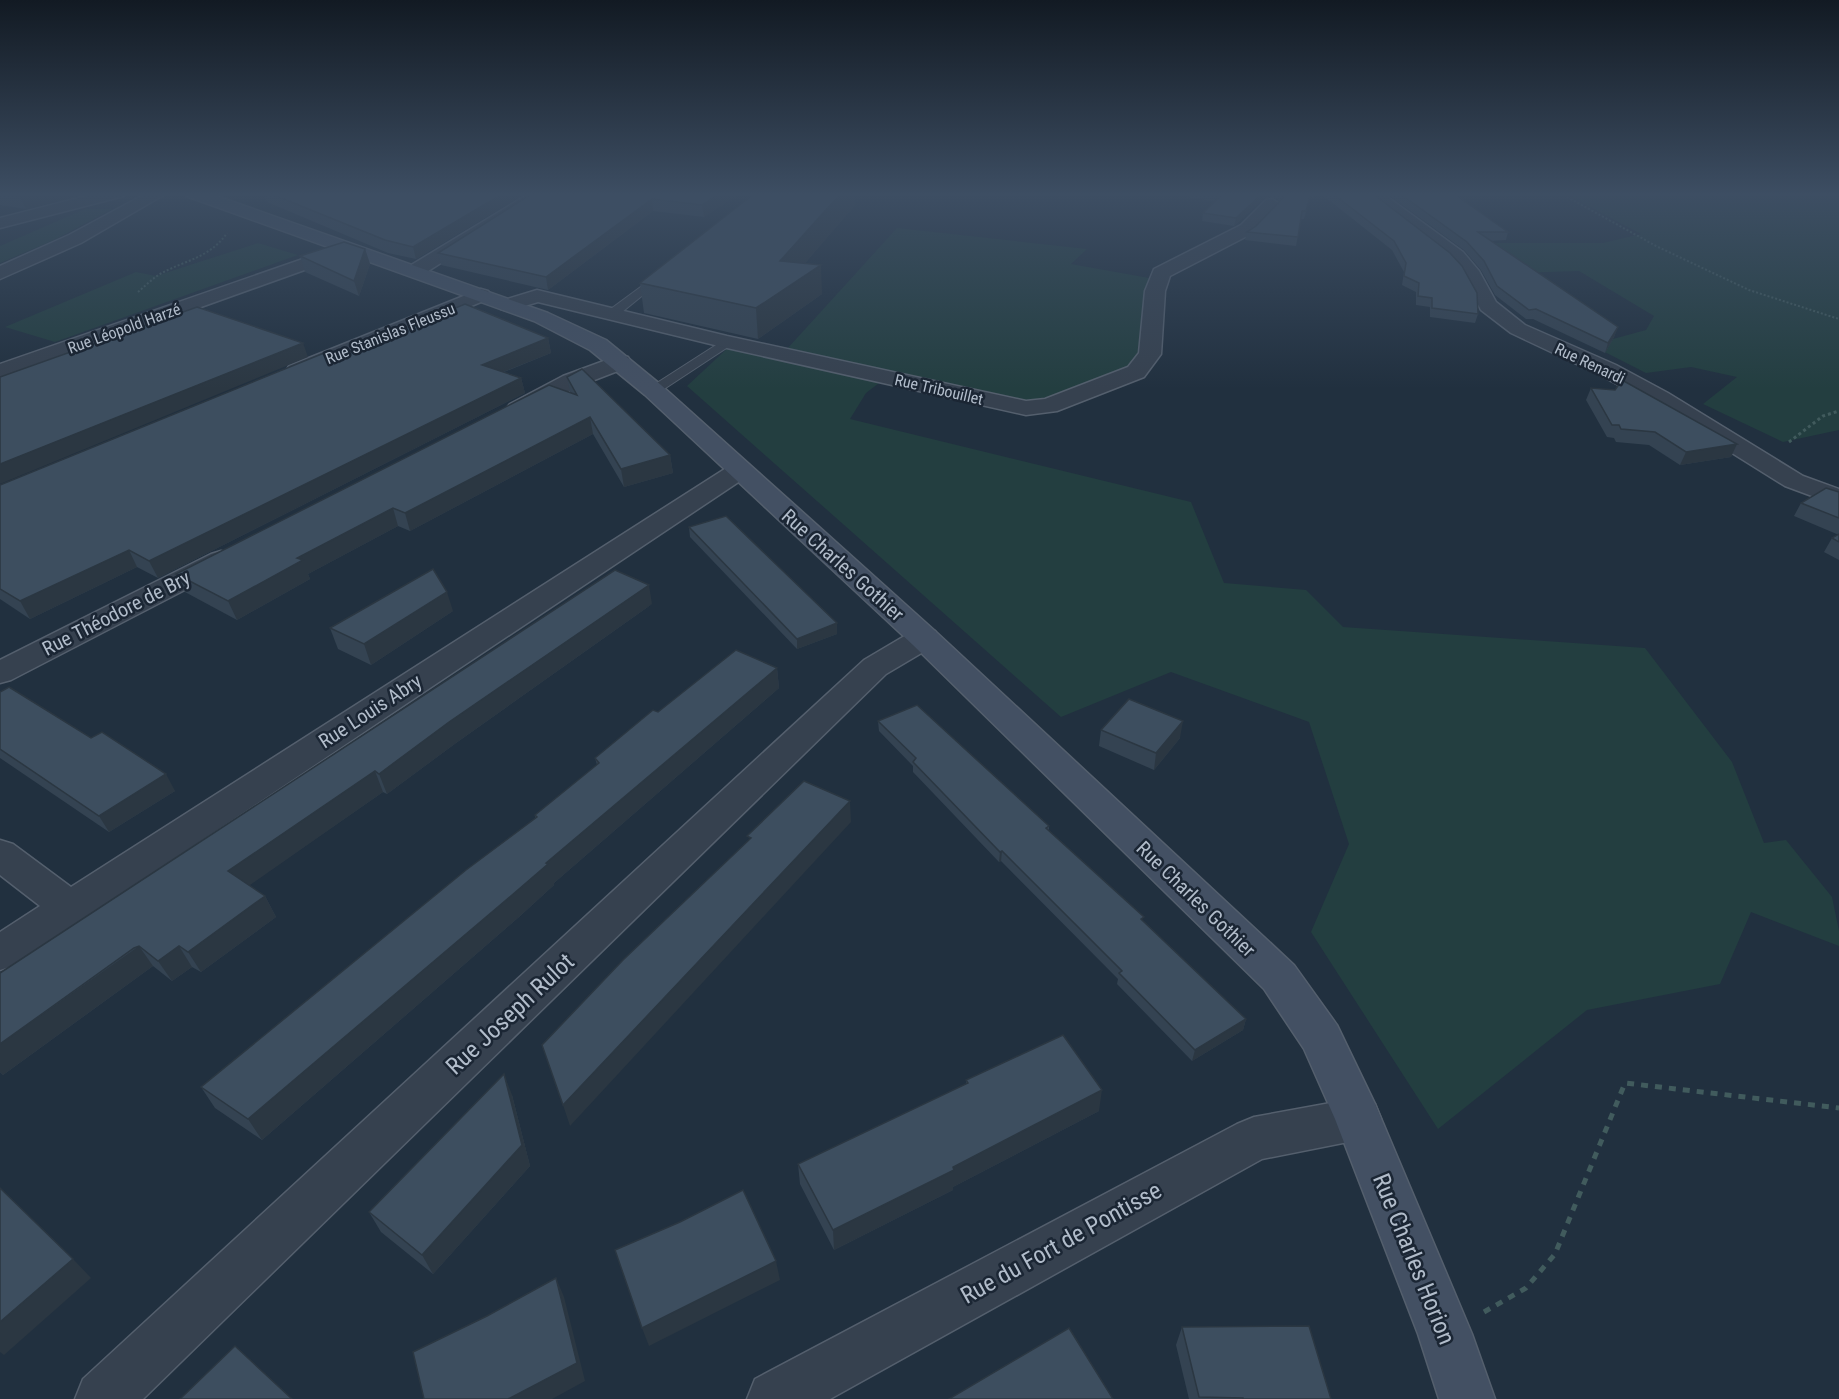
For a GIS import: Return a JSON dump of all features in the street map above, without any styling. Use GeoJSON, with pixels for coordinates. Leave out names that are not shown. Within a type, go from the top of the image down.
{"type":"FeatureCollection","features":[{"type":"Feature","properties":{"kind":"street"},"geometry":{"type":"LineString","coordinates":[[0,273],[32,258]]}},
{"type":"Feature","properties":{"kind":"street","name":"Rue Léopold Harzé"},"geometry":{"type":"LineString","coordinates":[[0,372],[318,258]]}},
{"type":"Feature","properties":{"kind":"street","name":"Rue Charles Gothier"},"geometry":{"type":"LineString","coordinates":[[381,258],[568,328],[598,345],[653,390],[924,639],[1279,977],[1321,1038],[1358,1119]]}},
{"type":"Feature","properties":{"kind":"street"},"geometry":{"type":"LineString","coordinates":[[415,271],[436,258]]}},
{"type":"Feature","properties":{"kind":"street","name":"Rue Tribouillet"},"geometry":{"type":"LineString","coordinates":[[495,300],[537,296],[727,342],[1026,408],[1049,406],[1136,372],[1150,354],[1155,291],[1161,273],[1193,258]]}},
{"type":"Feature","properties":{"kind":"street","name":"Rue Renardi"},"geometry":{"type":"LineString","coordinates":[[1458,258],[1469,271],[1488,306],[1518,329],[1608,370],[1660,398],[1794,481],[1839,498]]}},
{"type":"Feature","properties":{"kind":"street","name":"Rue Stanislas Fleussu"},"geometry":{"type":"LineString","coordinates":[[273,381],[495,300]]}},
{"type":"Feature","properties":{"kind":"street"},"geometry":{"type":"LineString","coordinates":[[497,419],[571,381],[620,362]]}},
{"type":"Feature","properties":{"kind":"street","name":"Rue Louis Abry"},"geometry":{"type":"LineString","coordinates":[[0,952],[740,470]]}},
{"type":"Feature","properties":{"kind":"street","name":"Rue Théodore de Bry"},"geometry":{"type":"LineString","coordinates":[[0,673],[243,549]]}},
{"type":"Feature","properties":{"kind":"street","name":"Rue Joseph Rulot"},"geometry":{"type":"LineString","coordinates":[[103,1399],[876,668],[924,639]]}},
{"type":"Feature","properties":{"kind":"street"},"geometry":{"type":"LineString","coordinates":[[0,854],[69,907]]}},
{"type":"Feature","properties":{"kind":"street","name":"Rue Charles Horion"},"geometry":{"type":"LineString","coordinates":[[1358,1119],[1445,1334],[1467,1399]]}},
{"type":"Feature","properties":{"kind":"street","name":"Rue du Fort de Pontisse"},"geometry":{"type":"LineString","coordinates":[[775,1399],[1254,1139],[1358,1119]]}},
{"type":"Feature","properties":{"kind":"lane"},"geometry":{"type":"LineString","coordinates":[[612,314],[675,264]]}},
{"type":"Feature","properties":{"kind":"lane"},"geometry":{"type":"LineString","coordinates":[[653,390],[727,342]]}},
{"type":"Feature","properties":{"kind":"path"},"geometry":{"type":"LineString","coordinates":[[136,293],[159,274],[199,258]]}},
{"type":"Feature","properties":{"kind":"path"},"geometry":{"type":"LineString","coordinates":[[1682,258],[1749,290],[1839,319]]}},
{"type":"Feature","properties":{"kind":"path"},"geometry":{"type":"LineString","coordinates":[[1762,462],[1823,417],[1839,411]]}},
{"type":"Feature","properties":{"kind":"path"},"geometry":{"type":"LineString","coordinates":[[1445,1334],[1526,1288],[1555,1254],[1625,1083],[1839,1108]]}},
{"type":"Feature","properties":{"kind":"green space"},"geometry":{"type":"Polygon","coordinates":[[[0,258],[11,258],[0,263],[0,258]]]}},
{"type":"Feature","properties":{"kind":"green space"},"geometry":{"type":"Polygon","coordinates":[[[211,258],[289,258],[55,342],[5,327],[136,272],[156,276],[211,258]]]}},
{"type":"Feature","properties":{"kind":"green space"},"geometry":{"type":"Polygon","coordinates":[[[869,258],[1077,258],[1071,264],[1149,278],[1144,350],[1127,373],[1024,405],[787,349],[869,258]]]}},
{"type":"Feature","properties":{"kind":"green space"},"geometry":{"type":"Polygon","coordinates":[[[1479,258],[1839,258],[1839,430],[1783,442],[1703,404],[1737,377],[1691,367],[1646,373],[1591,345],[1646,330],[1654,316],[1579,271],[1490,274],[1479,258]]]}},
{"type":"Feature","properties":{"kind":"green space"},"geometry":{"type":"Polygon","coordinates":[[[731,345],[883,380],[866,393],[850,419],[1191,502],[1224,583],[1306,590],[1343,627],[1645,648],[1732,762],[1764,843],[1786,840],[1832,897],[1839,931],[1839,946],[1751,912],[1720,984],[1587,1010],[1438,1129],[1311,932],[1349,844],[1309,722],[1171,672],[1061,717],[687,386],[731,345]]]}},
{"type":"Feature","properties":{"kind":"building"},"geometry":{"type":"Polygon","coordinates":[[[305,258],[362,258],[354,281],[305,258]]]}},
{"type":"Feature","properties":{"kind":"building"},"geometry":{"type":"Polygon","coordinates":[[[462,258],[571,258],[546,277],[462,258]]]}},
{"type":"Feature","properties":{"kind":"building"},"geometry":{"type":"Polygon","coordinates":[[[672,258],[782,258],[780,261],[821,265],[756,308],[640,283],[672,258]]]}},
{"type":"Feature","properties":{"kind":"building"},"geometry":{"type":"Polygon","coordinates":[[[1403,258],[1455,258],[1462,266],[1477,293],[1478,314],[1432,308],[1432,298],[1418,296],[1419,283],[1404,276],[1406,263],[1403,258]]]}},
{"type":"Feature","properties":{"kind":"building"},"geometry":{"type":"Polygon","coordinates":[[[1482,258],[1517,258],[1618,327],[1608,343],[1536,309],[1529,310],[1497,286],[1482,258]]]}},
{"type":"Feature","properties":{"kind":"building"},"geometry":{"type":"Polygon","coordinates":[[[465,304],[548,338],[482,365],[521,378],[149,561],[129,550],[20,601],[0,589],[0,485],[329,351],[341,355],[465,304]]]}},
{"type":"Feature","properties":{"kind":"building"},"geometry":{"type":"Polygon","coordinates":[[[197,307],[303,343],[0,464],[0,377],[197,307]]]}},
{"type":"Feature","properties":{"kind":"building"},"geometry":{"type":"Polygon","coordinates":[[[582,369],[670,455],[621,469],[590,417],[405,513],[393,508],[297,558],[303,560],[228,601],[176,574],[549,385],[577,395],[567,377],[582,369]]]}},
{"type":"Feature","properties":{"kind":"building"},"geometry":{"type":"Polygon","coordinates":[[[1622,380],[1737,444],[1686,452],[1655,432],[1621,429],[1619,425],[1612,425],[1591,388],[1615,390],[1622,380]]]}},
{"type":"Feature","properties":{"kind":"building"},"geometry":{"type":"Polygon","coordinates":[[[1826,488],[1839,492],[1839,518],[1801,503],[1826,488]]]}},
{"type":"Feature","properties":{"kind":"building"},"geometry":{"type":"Polygon","coordinates":[[[726,516],[837,623],[797,639],[689,527],[726,516]]]}},
{"type":"Feature","properties":{"kind":"building"},"geometry":{"type":"Polygon","coordinates":[[[1839,534],[1839,542],[1832,538],[1839,534]]]}},
{"type":"Feature","properties":{"kind":"building"},"geometry":{"type":"Polygon","coordinates":[[[433,569],[447,592],[364,644],[330,628],[433,569]]]}},
{"type":"Feature","properties":{"kind":"building"},"geometry":{"type":"Polygon","coordinates":[[[615,570],[649,585],[449,722],[379,774],[375,771],[228,871],[265,896],[188,952],[179,946],[158,961],[139,946],[134,948],[0,1044],[0,973],[615,570]]]}},
{"type":"Feature","properties":{"kind":"building"},"geometry":{"type":"Polygon","coordinates":[[[736,650],[777,668],[248,1119],[201,1087],[466,870],[537,817],[535,815],[599,763],[595,758],[653,710],[658,712],[736,650]]]}},
{"type":"Feature","properties":{"kind":"building"},"geometry":{"type":"Polygon","coordinates":[[[9,687],[91,738],[102,732],[166,774],[99,816],[0,749],[0,692],[9,687]]]}},
{"type":"Feature","properties":{"kind":"building"},"geometry":{"type":"Polygon","coordinates":[[[1129,699],[1183,721],[1156,753],[1101,730],[1129,699]]]}},
{"type":"Feature","properties":{"kind":"building"},"geometry":{"type":"Polygon","coordinates":[[[917,705],[1049,826],[1046,828],[1144,917],[1141,919],[1246,1019],[1195,1050],[1119,973],[1122,971],[1002,851],[1000,852],[913,762],[916,758],[878,721],[917,705]]]}},
{"type":"Feature","properties":{"kind":"building"},"geometry":{"type":"Polygon","coordinates":[[[804,781],[850,801],[563,1105],[542,1045],[623,960],[751,838],[747,836],[804,781]]]}},
{"type":"Feature","properties":{"kind":"building"},"geometry":{"type":"Polygon","coordinates":[[[1063,1035],[1102,1090],[953,1167],[954,1170],[833,1230],[798,1164],[968,1083],[966,1080],[1063,1035]]]}},
{"type":"Feature","properties":{"kind":"building"},"geometry":{"type":"Polygon","coordinates":[[[504,1074],[522,1145],[422,1255],[369,1212],[504,1074]]]}},
{"type":"Feature","properties":{"kind":"building"},"geometry":{"type":"Polygon","coordinates":[[[0,1188],[73,1259],[0,1322],[0,1188]]]}},
{"type":"Feature","properties":{"kind":"building"},"geometry":{"type":"Polygon","coordinates":[[[743,1190],[776,1261],[642,1328],[615,1250],[680,1222],[743,1190]]]}},
{"type":"Feature","properties":{"kind":"building"},"geometry":{"type":"Polygon","coordinates":[[[556,1278],[577,1363],[508,1399],[424,1399],[413,1352],[487,1316],[556,1278]]]}},
{"type":"Feature","properties":{"kind":"building"},"geometry":{"type":"Polygon","coordinates":[[[1309,1326],[1331,1399],[1199,1397],[1182,1327],[1309,1326]]]}},
{"type":"Feature","properties":{"kind":"building"},"geometry":{"type":"Polygon","coordinates":[[[1069,1328],[1113,1399],[949,1399],[1069,1328]]]}},
{"type":"Feature","properties":{"kind":"building"},"geometry":{"type":"Polygon","coordinates":[[[235,1346],[292,1399],[180,1399],[235,1346]]]}}]}
